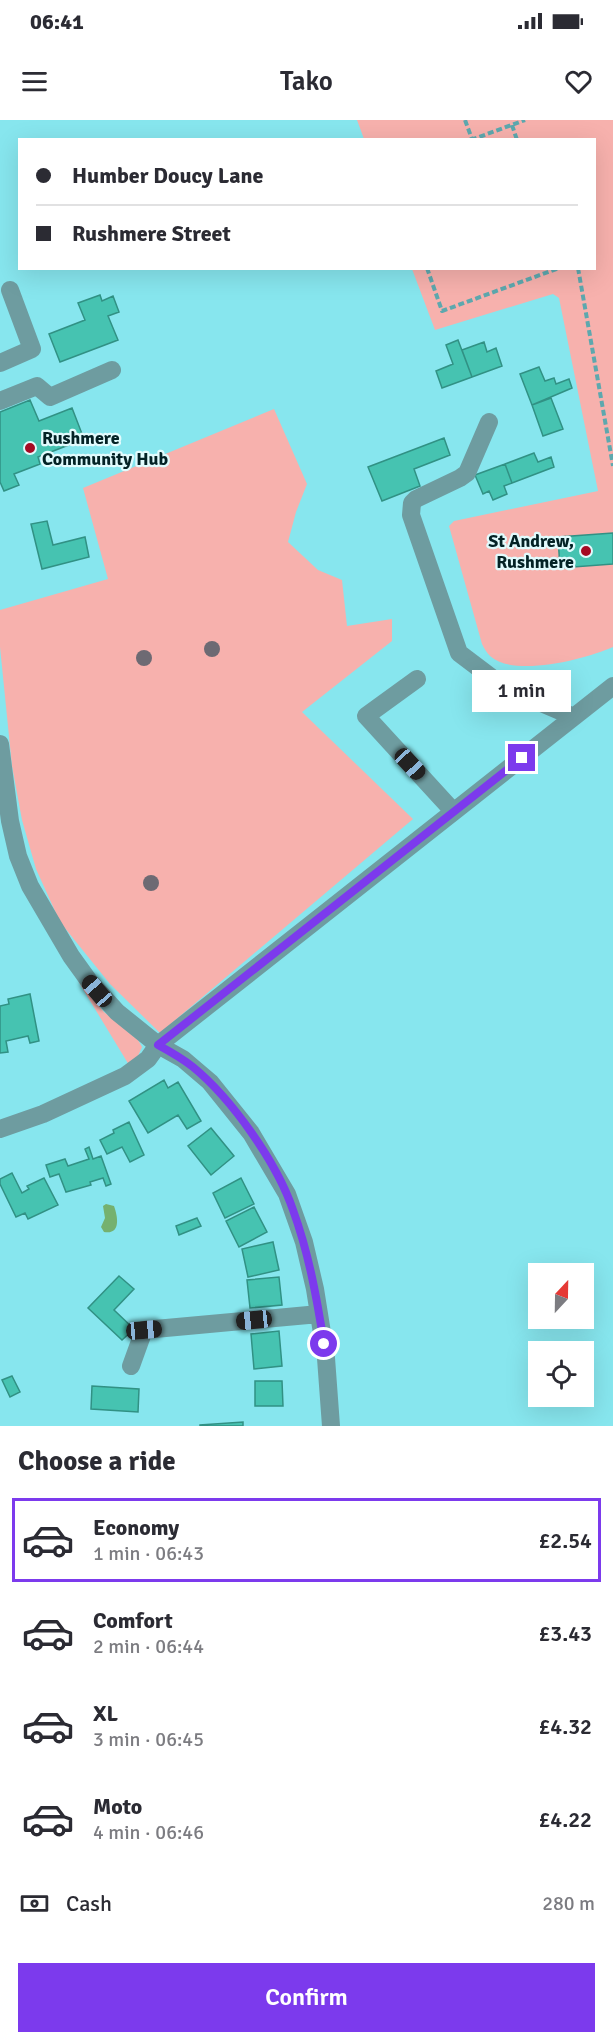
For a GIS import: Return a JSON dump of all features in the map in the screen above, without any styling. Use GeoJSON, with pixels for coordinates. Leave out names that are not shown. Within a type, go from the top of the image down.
{"type":"FeatureCollection","features":[{"type":"Feature","properties":{"kind":"street"},"geometry":{"type":"LineString","coordinates":[[0,363],[32,349],[10,290]]}},
{"type":"Feature","properties":{"kind":"street"},"geometry":{"type":"LineString","coordinates":[[0,401],[37,386],[50,397],[112,370]]}},
{"type":"Feature","properties":{"kind":"street"},"geometry":{"type":"LineString","coordinates":[[489,422],[467,473],[416,499],[412,503],[411,515],[459,653],[504,687],[574,717]]}},
{"type":"Feature","properties":{"kind":"street"},"geometry":{"type":"LineString","coordinates":[[417,679],[366,716],[453,811]]}},
{"type":"Feature","properties":{"kind":"street"},"geometry":{"type":"LineString","coordinates":[[0,1129],[43,1114],[125,1076],[148,1059],[158,1045],[613,686]]}},
{"type":"Feature","properties":{"kind":"street"},"geometry":{"type":"LineString","coordinates":[[0,744],[10,821],[18,856],[30,886],[51,923],[89,981],[117,1012],[158,1045],[183,1059],[210,1082],[233,1109],[265,1154],[293,1208],[315,1289],[326,1358],[331,1426]]}},
{"type":"Feature","properties":{"kind":"street"},"geometry":{"type":"LineString","coordinates":[[131,1366],[144,1330],[319,1314]]}},
{"type":"Feature","properties":{"kind":"path"},"geometry":{"type":"LineString","coordinates":[[465,120],[471,138]]}},
{"type":"Feature","properties":{"kind":"path"},"geometry":{"type":"LineString","coordinates":[[474,138],[525,120]]}},
{"type":"Feature","properties":{"kind":"path"},"geometry":{"type":"LineString","coordinates":[[512,125],[516,138]]}},
{"type":"Feature","properties":{"kind":"path"},"geometry":{"type":"LineString","coordinates":[[428,270],[442,311],[554,270]]}},
{"type":"Feature","properties":{"kind":"path"},"geometry":{"type":"LineString","coordinates":[[578,270],[613,466]]}},
{"type":"Feature","properties":{"kind":"shaded area"},"geometry":{"type":"Polygon","coordinates":[[[357,120],[613,120],[613,647],[569,661],[532,666],[516,666],[490,656],[482,644],[449,526],[454,521],[598,491],[559,298],[553,294],[435,330],[412,270],[596,270],[596,138],[364,138],[357,120]]]}},
{"type":"Feature","properties":{"kind":"shaded area"},"geometry":{"type":"Polygon","coordinates":[[[274,409],[307,484],[288,542],[318,570],[342,580],[347,626],[392,619],[392,641],[302,712],[413,819],[160,1033],[110,984],[60,922],[36,869],[22,820],[12,766],[0,647],[0,610],[108,579],[83,488],[274,409]]]}},
{"type":"Feature","properties":{"kind":"shaded area"},"geometry":{"type":"Polygon","coordinates":[[[78,981],[104,1012],[138,1040],[142,1047],[138,1056],[129,1065],[78,981]]]}},
{"type":"Feature","properties":{"kind":"shaded area"},"geometry":{"type":"Polygon","coordinates":[[[106,1204],[114,1206],[117,1215],[116,1228],[109,1232],[104,1232],[101,1227],[105,1218],[103,1206],[106,1204]]]}},
{"type":"Feature","properties":{"kind":"building"},"geometry":{"type":"Polygon","coordinates":[[[100,295],[102,301],[113,296],[119,312],[108,316],[118,340],[60,362],[49,334],[85,320],[78,303],[100,295]]]}},
{"type":"Feature","properties":{"kind":"building"},"geometry":{"type":"Polygon","coordinates":[[[458,340],[472,377],[442,388],[436,371],[453,364],[446,345],[458,340]]]}},
{"type":"Feature","properties":{"kind":"building"},"geometry":{"type":"Polygon","coordinates":[[[484,342],[487,352],[496,348],[502,366],[472,377],[462,350],[484,342]]]}},
{"type":"Feature","properties":{"kind":"building"},"geometry":{"type":"Polygon","coordinates":[[[539,367],[545,381],[554,378],[556,384],[569,379],[572,388],[532,405],[520,374],[539,367]]]}},
{"type":"Feature","properties":{"kind":"building"},"geometry":{"type":"Polygon","coordinates":[[[551,398],[563,429],[543,436],[532,405],[551,398]]]}},
{"type":"Feature","properties":{"kind":"building","name":"Rushmere Community Hub"},"geometry":{"type":"Polygon","coordinates":[[[30,400],[39,421],[72,408],[84,439],[38,457],[40,464],[14,474],[19,485],[4,491],[0,482],[0,412],[30,400]]]}},
{"type":"Feature","properties":{"kind":"building"},"geometry":{"type":"Polygon","coordinates":[[[444,438],[450,455],[414,469],[420,486],[382,501],[368,467],[444,438]]]}},
{"type":"Feature","properties":{"kind":"building"},"geometry":{"type":"Polygon","coordinates":[[[534,453],[538,462],[551,457],[554,467],[512,483],[505,464],[534,453]]]}},
{"type":"Feature","properties":{"kind":"building"},"geometry":{"type":"Polygon","coordinates":[[[505,464],[512,483],[504,486],[507,494],[493,500],[489,491],[483,494],[475,475],[505,464]]]}},
{"type":"Feature","properties":{"kind":"building"},"geometry":{"type":"Polygon","coordinates":[[[47,521],[53,545],[85,537],[89,557],[42,569],[31,524],[47,521]]]}},
{"type":"Feature","properties":{"kind":"building","name":"St Andrew, Rushmere"},"geometry":{"type":"Polygon","coordinates":[[[613,533],[613,564],[560,568],[558,537],[613,533]]]}},
{"type":"Feature","properties":{"kind":"building"},"geometry":{"type":"Polygon","coordinates":[[[30,994],[39,1041],[30,1043],[28,1036],[6,1041],[8,1052],[0,1053],[0,1006],[9,1004],[8,999],[30,994]]]}},
{"type":"Feature","properties":{"kind":"building"},"geometry":{"type":"Polygon","coordinates":[[[164,1080],[168,1088],[178,1082],[201,1121],[187,1129],[178,1115],[148,1133],[129,1101],[164,1080]]]}},
{"type":"Feature","properties":{"kind":"building"},"geometry":{"type":"Polygon","coordinates":[[[129,1122],[144,1155],[130,1162],[122,1147],[107,1154],[100,1140],[129,1122]]]}},
{"type":"Feature","properties":{"kind":"building"},"geometry":{"type":"Polygon","coordinates":[[[211,1128],[234,1156],[211,1175],[188,1146],[211,1128]]]}},
{"type":"Feature","properties":{"kind":"building"},"geometry":{"type":"Polygon","coordinates":[[[89,1147],[93,1159],[101,1156],[111,1184],[106,1186],[103,1178],[90,1182],[91,1185],[66,1192],[59,1174],[50,1177],[46,1165],[65,1159],[68,1166],[89,1159],[85,1149],[89,1147]]]}},
{"type":"Feature","properties":{"kind":"building"},"geometry":{"type":"Polygon","coordinates":[[[12,1173],[22,1193],[29,1189],[27,1186],[44,1178],[58,1205],[28,1219],[25,1213],[16,1217],[0,1184],[0,1179],[12,1173]]]}},
{"type":"Feature","properties":{"kind":"building"},"geometry":{"type":"Polygon","coordinates":[[[241,1178],[254,1204],[225,1218],[213,1193],[241,1178]]]}},
{"type":"Feature","properties":{"kind":"building"},"geometry":{"type":"Polygon","coordinates":[[[254,1207],[267,1232],[239,1247],[226,1221],[254,1207]]]}},
{"type":"Feature","properties":{"kind":"building"},"geometry":{"type":"Polygon","coordinates":[[[197,1218],[201,1226],[179,1235],[176,1226],[197,1218]]]}},
{"type":"Feature","properties":{"kind":"building"},"geometry":{"type":"Polygon","coordinates":[[[273,1242],[279,1270],[248,1277],[242,1249],[273,1242]]]}},
{"type":"Feature","properties":{"kind":"building"},"geometry":{"type":"Polygon","coordinates":[[[119,1276],[134,1289],[114,1310],[134,1329],[122,1340],[88,1308],[119,1276]]]}},
{"type":"Feature","properties":{"kind":"building"},"geometry":{"type":"Polygon","coordinates":[[[279,1277],[282,1305],[250,1308],[247,1280],[279,1277]]]}},
{"type":"Feature","properties":{"kind":"building"},"geometry":{"type":"Polygon","coordinates":[[[279,1331],[282,1366],[254,1369],[251,1334],[279,1331]]]}},
{"type":"Feature","properties":{"kind":"building"},"geometry":{"type":"Polygon","coordinates":[[[12,1376],[20,1392],[10,1397],[2,1380],[12,1376]]]}},
{"type":"Feature","properties":{"kind":"building"},"geometry":{"type":"Polygon","coordinates":[[[255,1381],[282,1381],[283,1406],[255,1406],[255,1381]]]}},
{"type":"Feature","properties":{"kind":"building"},"geometry":{"type":"Polygon","coordinates":[[[92,1386],[139,1389],[138,1412],[91,1409],[92,1386]]]}},
{"type":"Feature","properties":{"kind":"building"},"geometry":{"type":"Polygon","coordinates":[[[243,1422],[243,1426],[200,1426],[200,1425],[243,1422]]]}},
{"type":"Feature","properties":{"kind":"place","name":"Rushmere Community Hub"},"geometry":{"type":"Point","coordinates":[30,448]}},
{"type":"Feature","properties":{"kind":"place","name":"St Andrew, Rushmere"},"geometry":{"type":"Point","coordinates":[586,551]}},
{"type":"Feature","properties":{"kind":"route"},"geometry":{"type":"LineString","coordinates":[[324,1344],[304,1242],[293,1208],[279,1179],[251,1133],[210,1082],[183,1059],[158,1045],[522,758]]}}]}
